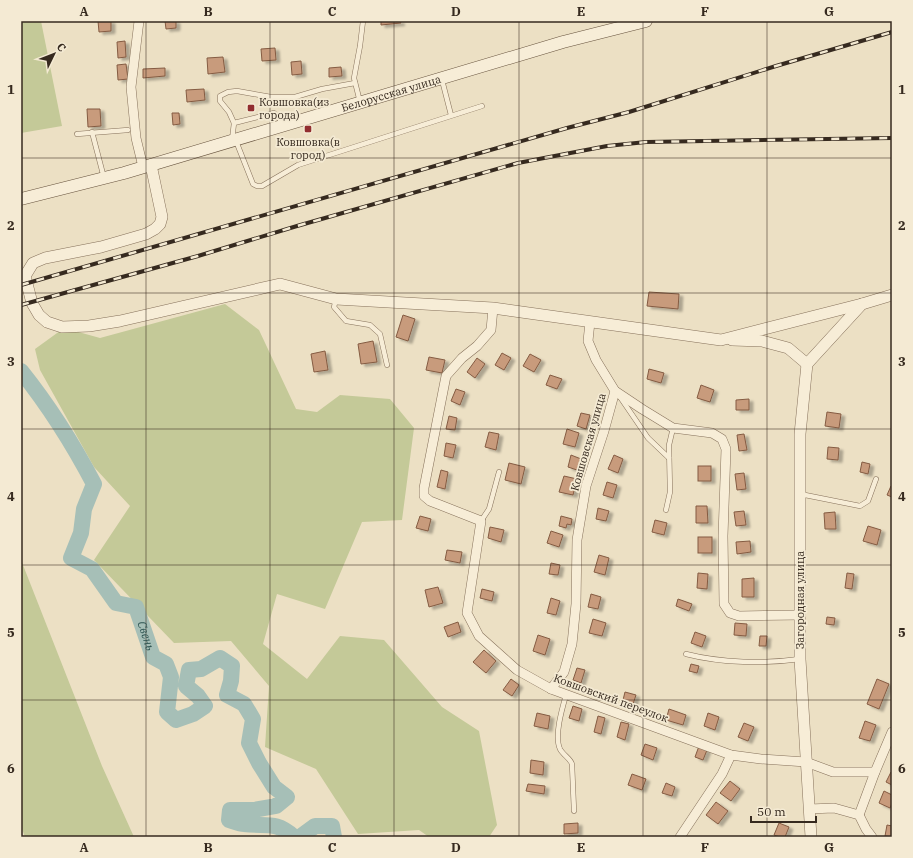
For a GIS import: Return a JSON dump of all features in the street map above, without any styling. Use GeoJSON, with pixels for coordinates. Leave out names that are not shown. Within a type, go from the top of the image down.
{"type":"FeatureCollection","features":[{"type":"Feature","properties":{"kind":"main road","name":"Белорусская улица"},"geometry":{"type":"LineString","coordinates":[[21,199],[147,166],[563,42],[646,21]]}},
{"type":"Feature","properties":{"kind":"street"},"geometry":{"type":"LineString","coordinates":[[139,21],[131,87],[136,138],[147,166],[162,217],[160,224],[146,234],[100,247],[45,258],[33,263],[25,276],[32,303],[39,315],[47,322],[62,327],[104,324],[280,284],[336,299],[494,308],[721,340],[762,341],[788,348],[807,364],[862,304]]}},
{"type":"Feature","properties":{"kind":"street"},"geometry":{"type":"LineString","coordinates":[[721,340],[892,295]]}},
{"type":"Feature","properties":{"kind":"street"},"geometry":{"type":"LineString","coordinates":[[481,521],[430,500],[424,496],[424,488],[446,376],[491,330],[494,308]]}},
{"type":"Feature","properties":{"kind":"street","name":"Ковшовская улица"},"geometry":{"type":"LineString","coordinates":[[551,690],[564,672],[572,644],[576,604],[577,540],[586,486],[604,432],[615,391],[596,360],[588,341],[590,322]]}},
{"type":"Feature","properties":{"kind":"street","name":"Загородная улица"},"geometry":{"type":"LineString","coordinates":[[807,364],[800,434],[800,659],[811,837]]}},
{"type":"Feature","properties":{"kind":"street"},"geometry":{"type":"LineString","coordinates":[[615,391],[673,428],[712,433],[722,439],[726,449],[723,536],[724,604],[730,613],[738,616],[800,615]]}},
{"type":"Feature","properties":{"kind":"street","name":"Ковшовский переулок"},"geometry":{"type":"LineString","coordinates":[[481,521],[467,613],[478,636],[517,670],[551,690],[731,755],[806,762],[833,772],[874,772]]}},
{"type":"Feature","properties":{"kind":"street"},"geometry":{"type":"LineString","coordinates":[[872,837],[859,815],[874,772],[892,732]]}},
{"type":"Feature","properties":{"kind":"street"},"geometry":{"type":"LineString","coordinates":[[680,837],[722,774],[731,755]]}},
{"type":"Feature","properties":{"kind":"street"},"geometry":{"type":"LineString","coordinates":[[809,810],[834,808],[859,815]]}},
{"type":"Feature","properties":{"kind":"lane"},"geometry":{"type":"LineString","coordinates":[[360,102],[354,78],[363,21]]}},
{"type":"Feature","properties":{"kind":"lane"},"geometry":{"type":"LineString","coordinates":[[441,78],[451,115]]}},
{"type":"Feature","properties":{"kind":"lane"},"geometry":{"type":"LineString","coordinates":[[355,83],[322,89],[295,97],[271,97],[237,91],[228,92],[220,96],[220,101],[229,112],[234,123],[234,140],[253,184],[262,186],[298,166],[482,106]]}},
{"type":"Feature","properties":{"kind":"lane"},"geometry":{"type":"LineString","coordinates":[[234,123],[274,113],[285,125]]}},
{"type":"Feature","properties":{"kind":"lane"},"geometry":{"type":"LineString","coordinates":[[77,134],[128,130]]}},
{"type":"Feature","properties":{"kind":"lane"},"geometry":{"type":"LineString","coordinates":[[92,132],[104,178]]}},
{"type":"Feature","properties":{"kind":"lane"},"geometry":{"type":"LineString","coordinates":[[336,299],[334,307],[346,321],[370,325],[380,334],[387,365]]}},
{"type":"Feature","properties":{"kind":"lane"},"geometry":{"type":"LineString","coordinates":[[615,391],[648,438],[669,458]]}},
{"type":"Feature","properties":{"kind":"lane"},"geometry":{"type":"LineString","coordinates":[[666,510],[670,492],[669,445],[673,428]]}},
{"type":"Feature","properties":{"kind":"lane"},"geometry":{"type":"LineString","coordinates":[[481,521],[489,509],[499,472]]}},
{"type":"Feature","properties":{"kind":"lane"},"geometry":{"type":"LineString","coordinates":[[799,494],[860,506],[868,501],[876,479]]}},
{"type":"Feature","properties":{"kind":"lane"},"geometry":{"type":"LineString","coordinates":[[686,654],[716,660],[783,661],[800,659]]}},
{"type":"Feature","properties":{"kind":"lane"},"geometry":{"type":"LineString","coordinates":[[566,695],[559,727],[558,741],[561,750],[571,760],[572,764],[574,811]]}},
{"type":"Feature","properties":{"kind":"green space"},"geometry":{"type":"Polygon","coordinates":[[[21,21],[41,21],[62,126],[21,133],[21,21]]]}},
{"type":"Feature","properties":{"kind":"green space"},"geometry":{"type":"Polygon","coordinates":[[[225,304],[259,330],[296,409],[317,412],[340,395],[390,399],[414,428],[402,520],[362,522],[325,609],[277,594],[263,644],[307,679],[340,636],[384,640],[442,707],[479,731],[497,825],[489,837],[429,837],[419,830],[358,834],[316,769],[265,747],[269,686],[231,641],[174,643],[94,560],[130,506],[94,467],[40,370],[35,349],[64,328],[100,338],[225,304]]]}},
{"type":"Feature","properties":{"kind":"green space"},"geometry":{"type":"Polygon","coordinates":[[[21,560],[102,766],[134,837],[25,837],[21,826],[21,560]]]}},
{"type":"Feature","properties":{"kind":"building"},"geometry":{"type":"Polygon","coordinates":[[[98,21],[111,21],[111,31],[99,32],[98,21]]]}},
{"type":"Feature","properties":{"kind":"building"},"geometry":{"type":"Polygon","coordinates":[[[165,21],[176,21],[176,28],[166,29],[165,21]]]}},
{"type":"Feature","properties":{"kind":"building"},"geometry":{"type":"Polygon","coordinates":[[[381,21],[400,21],[401,23],[381,25],[381,21]]]}},
{"type":"Feature","properties":{"kind":"building"},"geometry":{"type":"Polygon","coordinates":[[[125,41],[126,57],[118,58],[117,42],[125,41]]]}},
{"type":"Feature","properties":{"kind":"building"},"geometry":{"type":"Polygon","coordinates":[[[275,48],[276,60],[262,61],[261,49],[275,48]]]}},
{"type":"Feature","properties":{"kind":"building"},"geometry":{"type":"Polygon","coordinates":[[[223,57],[225,72],[208,74],[207,58],[223,57]]]}},
{"type":"Feature","properties":{"kind":"building"},"geometry":{"type":"Polygon","coordinates":[[[301,61],[302,74],[292,75],[291,62],[301,61]]]}},
{"type":"Feature","properties":{"kind":"building"},"geometry":{"type":"Polygon","coordinates":[[[126,64],[128,79],[118,80],[117,65],[126,64]]]}},
{"type":"Feature","properties":{"kind":"building"},"geometry":{"type":"Polygon","coordinates":[[[341,67],[342,76],[329,77],[329,68],[341,67]]]}},
{"type":"Feature","properties":{"kind":"building"},"geometry":{"type":"Polygon","coordinates":[[[165,68],[165,76],[143,78],[143,69],[165,68]]]}},
{"type":"Feature","properties":{"kind":"building"},"geometry":{"type":"Polygon","coordinates":[[[204,89],[205,100],[187,102],[186,90],[204,89]]]}},
{"type":"Feature","properties":{"kind":"building"},"geometry":{"type":"Polygon","coordinates":[[[87,109],[100,109],[101,126],[88,127],[87,109]]]}},
{"type":"Feature","properties":{"kind":"building"},"geometry":{"type":"Polygon","coordinates":[[[172,113],[179,113],[180,124],[173,125],[172,113]]]}},
{"type":"Feature","properties":{"kind":"building"},"geometry":{"type":"Polygon","coordinates":[[[649,292],[679,294],[678,309],[647,306],[649,292]]]}},
{"type":"Feature","properties":{"kind":"building"},"geometry":{"type":"Polygon","coordinates":[[[403,315],[415,319],[408,341],[396,337],[403,315]]]}},
{"type":"Feature","properties":{"kind":"building"},"geometry":{"type":"Polygon","coordinates":[[[373,341],[377,362],[361,364],[358,344],[373,341]]]}},
{"type":"Feature","properties":{"kind":"building"},"geometry":{"type":"Polygon","coordinates":[[[325,351],[328,370],[314,372],[311,354],[325,351]]]}},
{"type":"Feature","properties":{"kind":"building"},"geometry":{"type":"Polygon","coordinates":[[[502,353],[511,358],[504,370],[495,365],[502,353]]]}},
{"type":"Feature","properties":{"kind":"building"},"geometry":{"type":"Polygon","coordinates":[[[530,354],[541,360],[534,372],[523,366],[530,354]]]}},
{"type":"Feature","properties":{"kind":"building"},"geometry":{"type":"Polygon","coordinates":[[[429,357],[445,360],[442,373],[426,370],[429,357]]]}},
{"type":"Feature","properties":{"kind":"building"},"geometry":{"type":"Polygon","coordinates":[[[477,358],[485,364],[475,378],[467,372],[477,358]]]}},
{"type":"Feature","properties":{"kind":"building"},"geometry":{"type":"Polygon","coordinates":[[[649,369],[664,373],[661,383],[647,379],[649,369]]]}},
{"type":"Feature","properties":{"kind":"building"},"geometry":{"type":"Polygon","coordinates":[[[550,375],[562,379],[557,389],[546,385],[550,375]]]}},
{"type":"Feature","properties":{"kind":"building"},"geometry":{"type":"Polygon","coordinates":[[[701,385],[714,390],[710,402],[697,398],[701,385]]]}},
{"type":"Feature","properties":{"kind":"building"},"geometry":{"type":"Polygon","coordinates":[[[456,389],[465,392],[460,405],[451,401],[456,389]]]}},
{"type":"Feature","properties":{"kind":"building"},"geometry":{"type":"Polygon","coordinates":[[[749,399],[749,410],[736,410],[736,400],[749,399]]]}},
{"type":"Feature","properties":{"kind":"building"},"geometry":{"type":"Polygon","coordinates":[[[827,412],[841,414],[839,428],[825,426],[827,412]]]}},
{"type":"Feature","properties":{"kind":"building"},"geometry":{"type":"Polygon","coordinates":[[[581,413],[590,415],[586,429],[577,426],[581,413]]]}},
{"type":"Feature","properties":{"kind":"building"},"geometry":{"type":"Polygon","coordinates":[[[449,416],[457,418],[455,430],[446,429],[449,416]]]}},
{"type":"Feature","properties":{"kind":"building"},"geometry":{"type":"Polygon","coordinates":[[[567,429],[579,433],[575,447],[563,444],[567,429]]]}},
{"type":"Feature","properties":{"kind":"building"},"geometry":{"type":"Polygon","coordinates":[[[489,432],[499,434],[496,450],[485,447],[489,432]]]}},
{"type":"Feature","properties":{"kind":"building"},"geometry":{"type":"Polygon","coordinates":[[[744,434],[747,450],[739,451],[737,435],[744,434]]]}},
{"type":"Feature","properties":{"kind":"building"},"geometry":{"type":"Polygon","coordinates":[[[446,443],[456,445],[453,458],[444,456],[446,443]]]}},
{"type":"Feature","properties":{"kind":"building"},"geometry":{"type":"Polygon","coordinates":[[[828,447],[839,448],[838,460],[827,459],[828,447]]]}},
{"type":"Feature","properties":{"kind":"building"},"geometry":{"type":"Polygon","coordinates":[[[571,455],[581,459],[577,470],[568,467],[571,455]]]}},
{"type":"Feature","properties":{"kind":"building"},"geometry":{"type":"Polygon","coordinates":[[[614,455],[623,459],[618,473],[608,469],[614,455]]]}},
{"type":"Feature","properties":{"kind":"building"},"geometry":{"type":"Polygon","coordinates":[[[862,462],[870,464],[868,474],[860,472],[862,462]]]}},
{"type":"Feature","properties":{"kind":"building"},"geometry":{"type":"Polygon","coordinates":[[[509,463],[525,467],[521,484],[505,480],[509,463]]]}},
{"type":"Feature","properties":{"kind":"building"},"geometry":{"type":"Polygon","coordinates":[[[698,466],[711,466],[711,481],[698,481],[698,466]]]}},
{"type":"Feature","properties":{"kind":"building"},"geometry":{"type":"Polygon","coordinates":[[[441,470],[448,472],[445,489],[437,487],[441,470]]]}},
{"type":"Feature","properties":{"kind":"building"},"geometry":{"type":"Polygon","coordinates":[[[744,473],[746,489],[737,490],[735,474],[744,473]]]}},
{"type":"Feature","properties":{"kind":"building"},"geometry":{"type":"Polygon","coordinates":[[[564,476],[577,479],[573,495],[559,492],[564,476]]]}},
{"type":"Feature","properties":{"kind":"building"},"geometry":{"type":"Polygon","coordinates":[[[607,482],[617,485],[613,498],[603,495],[607,482]]]}},
{"type":"Feature","properties":{"kind":"building"},"geometry":{"type":"Polygon","coordinates":[[[892,486],[892,497],[887,495],[892,486]]]}},
{"type":"Feature","properties":{"kind":"building"},"geometry":{"type":"Polygon","coordinates":[[[696,506],[707,506],[708,523],[696,523],[696,506]]]}},
{"type":"Feature","properties":{"kind":"building"},"geometry":{"type":"Polygon","coordinates":[[[598,508],[609,511],[606,521],[596,519],[598,508]]]}},
{"type":"Feature","properties":{"kind":"building"},"geometry":{"type":"Polygon","coordinates":[[[744,511],[746,525],[736,526],[734,512],[744,511]]]}},
{"type":"Feature","properties":{"kind":"building"},"geometry":{"type":"Polygon","coordinates":[[[835,512],[836,529],[825,529],[824,513],[835,512]]]}},
{"type":"Feature","properties":{"kind":"building"},"geometry":{"type":"Polygon","coordinates":[[[420,516],[431,519],[428,531],[416,528],[420,516]]]}},
{"type":"Feature","properties":{"kind":"building"},"geometry":{"type":"Polygon","coordinates":[[[561,516],[572,519],[571,525],[567,524],[566,528],[559,526],[561,516]]]}},
{"type":"Feature","properties":{"kind":"building"},"geometry":{"type":"Polygon","coordinates":[[[655,520],[667,523],[664,535],[652,532],[655,520]]]}},
{"type":"Feature","properties":{"kind":"building"},"geometry":{"type":"Polygon","coordinates":[[[868,526],[881,530],[877,545],[863,541],[868,526]]]}},
{"type":"Feature","properties":{"kind":"building"},"geometry":{"type":"Polygon","coordinates":[[[490,527],[504,530],[501,542],[488,538],[490,527]]]}},
{"type":"Feature","properties":{"kind":"building"},"geometry":{"type":"Polygon","coordinates":[[[551,531],[563,535],[559,547],[547,543],[551,531]]]}},
{"type":"Feature","properties":{"kind":"building"},"geometry":{"type":"Polygon","coordinates":[[[698,537],[712,537],[712,553],[698,553],[698,537]]]}},
{"type":"Feature","properties":{"kind":"building"},"geometry":{"type":"Polygon","coordinates":[[[750,541],[751,552],[737,554],[736,542],[750,541]]]}},
{"type":"Feature","properties":{"kind":"building"},"geometry":{"type":"Polygon","coordinates":[[[447,550],[462,552],[460,563],[445,560],[447,550]]]}},
{"type":"Feature","properties":{"kind":"building"},"geometry":{"type":"Polygon","coordinates":[[[599,555],[609,558],[605,575],[594,572],[599,555]]]}},
{"type":"Feature","properties":{"kind":"building"},"geometry":{"type":"Polygon","coordinates":[[[551,563],[560,565],[558,575],[549,574],[551,563]]]}},
{"type":"Feature","properties":{"kind":"building"},"geometry":{"type":"Polygon","coordinates":[[[698,573],[708,574],[707,589],[697,588],[698,573]]]}},
{"type":"Feature","properties":{"kind":"building"},"geometry":{"type":"Polygon","coordinates":[[[847,573],[854,574],[852,589],[845,588],[847,573]]]}},
{"type":"Feature","properties":{"kind":"building"},"geometry":{"type":"Polygon","coordinates":[[[754,578],[754,597],[742,597],[742,579],[754,578]]]}},
{"type":"Feature","properties":{"kind":"building"},"geometry":{"type":"Polygon","coordinates":[[[438,587],[443,603],[429,607],[425,590],[438,587]]]}},
{"type":"Feature","properties":{"kind":"building"},"geometry":{"type":"Polygon","coordinates":[[[482,589],[494,592],[492,601],[480,598],[482,589]]]}},
{"type":"Feature","properties":{"kind":"building"},"geometry":{"type":"Polygon","coordinates":[[[591,594],[601,597],[598,609],[588,607],[591,594]]]}},
{"type":"Feature","properties":{"kind":"building"},"geometry":{"type":"Polygon","coordinates":[[[551,598],[560,601],[556,615],[547,613],[551,598]]]}},
{"type":"Feature","properties":{"kind":"building"},"geometry":{"type":"Polygon","coordinates":[[[678,599],[692,604],[689,611],[676,606],[678,599]]]}},
{"type":"Feature","properties":{"kind":"building"},"geometry":{"type":"Polygon","coordinates":[[[827,617],[835,618],[834,625],[826,624],[827,617]]]}},
{"type":"Feature","properties":{"kind":"building"},"geometry":{"type":"Polygon","coordinates":[[[593,619],[606,623],[602,636],[589,633],[593,619]]]}},
{"type":"Feature","properties":{"kind":"building"},"geometry":{"type":"Polygon","coordinates":[[[458,622],[461,632],[448,637],[444,627],[458,622]]]}},
{"type":"Feature","properties":{"kind":"building"},"geometry":{"type":"Polygon","coordinates":[[[735,623],[747,624],[746,636],[734,635],[735,623]]]}},
{"type":"Feature","properties":{"kind":"building"},"geometry":{"type":"Polygon","coordinates":[[[695,632],[706,636],[702,647],[691,643],[695,632]]]}},
{"type":"Feature","properties":{"kind":"building"},"geometry":{"type":"Polygon","coordinates":[[[538,635],[550,639],[545,655],[533,651],[538,635]]]}},
{"type":"Feature","properties":{"kind":"building"},"geometry":{"type":"Polygon","coordinates":[[[760,636],[767,636],[766,646],[759,646],[760,636]]]}},
{"type":"Feature","properties":{"kind":"building"},"geometry":{"type":"Polygon","coordinates":[[[484,650],[496,661],[486,673],[473,662],[484,650]]]}},
{"type":"Feature","properties":{"kind":"building"},"geometry":{"type":"Polygon","coordinates":[[[691,664],[699,666],[697,673],[689,671],[691,664]]]}},
{"type":"Feature","properties":{"kind":"building"},"geometry":{"type":"Polygon","coordinates":[[[577,668],[585,670],[581,683],[573,680],[577,668]]]}},
{"type":"Feature","properties":{"kind":"building"},"geometry":{"type":"Polygon","coordinates":[[[511,679],[519,685],[512,696],[503,690],[511,679]]]}},
{"type":"Feature","properties":{"kind":"building"},"geometry":{"type":"Polygon","coordinates":[[[877,679],[889,684],[879,709],[867,704],[877,679]]]}},
{"type":"Feature","properties":{"kind":"building"},"geometry":{"type":"Polygon","coordinates":[[[625,692],[636,695],[632,707],[622,704],[625,692]]]}},
{"type":"Feature","properties":{"kind":"building"},"geometry":{"type":"Polygon","coordinates":[[[573,706],[582,709],[579,721],[569,718],[573,706]]]}},
{"type":"Feature","properties":{"kind":"building"},"geometry":{"type":"Polygon","coordinates":[[[669,709],[686,715],[683,725],[666,720],[669,709]]]}},
{"type":"Feature","properties":{"kind":"building"},"geometry":{"type":"Polygon","coordinates":[[[537,713],[550,716],[548,729],[534,726],[537,713]]]}},
{"type":"Feature","properties":{"kind":"building"},"geometry":{"type":"Polygon","coordinates":[[[708,713],[719,717],[715,730],[704,726],[708,713]]]}},
{"type":"Feature","properties":{"kind":"building"},"geometry":{"type":"Polygon","coordinates":[[[598,716],[605,718],[601,734],[594,732],[598,716]]]}},
{"type":"Feature","properties":{"kind":"building"},"geometry":{"type":"Polygon","coordinates":[[[865,721],[876,725],[870,741],[859,738],[865,721]]]}},
{"type":"Feature","properties":{"kind":"building"},"geometry":{"type":"Polygon","coordinates":[[[621,722],[629,724],[625,740],[617,737],[621,722]]]}},
{"type":"Feature","properties":{"kind":"building"},"geometry":{"type":"Polygon","coordinates":[[[744,723],[754,727],[748,741],[738,737],[744,723]]]}},
{"type":"Feature","properties":{"kind":"building"},"geometry":{"type":"Polygon","coordinates":[[[645,744],[657,748],[653,760],[641,755],[645,744]]]}},
{"type":"Feature","properties":{"kind":"building"},"geometry":{"type":"Polygon","coordinates":[[[699,746],[707,750],[703,760],[695,757],[699,746]]]}},
{"type":"Feature","properties":{"kind":"building"},"geometry":{"type":"Polygon","coordinates":[[[531,760],[544,762],[543,775],[530,773],[531,760]]]}},
{"type":"Feature","properties":{"kind":"building"},"geometry":{"type":"Polygon","coordinates":[[[892,772],[892,785],[886,782],[892,772]]]}},
{"type":"Feature","properties":{"kind":"building"},"geometry":{"type":"Polygon","coordinates":[[[632,774],[646,779],[642,790],[628,785],[632,774]]]}},
{"type":"Feature","properties":{"kind":"building"},"geometry":{"type":"Polygon","coordinates":[[[730,781],[740,789],[731,801],[720,793],[730,781]]]}},
{"type":"Feature","properties":{"kind":"building"},"geometry":{"type":"Polygon","coordinates":[[[666,783],[675,787],[672,796],[662,793],[666,783]]]}},
{"type":"Feature","properties":{"kind":"building"},"geometry":{"type":"Polygon","coordinates":[[[528,784],[545,786],[544,794],[526,791],[528,784]]]}},
{"type":"Feature","properties":{"kind":"building"},"geometry":{"type":"Polygon","coordinates":[[[884,791],[892,795],[892,803],[890,808],[879,803],[884,791]]]}},
{"type":"Feature","properties":{"kind":"building"},"geometry":{"type":"Polygon","coordinates":[[[716,802],[728,811],[718,824],[706,815],[716,802]]]}},
{"type":"Feature","properties":{"kind":"building"},"geometry":{"type":"Polygon","coordinates":[[[578,823],[578,833],[564,834],[564,824],[578,823]]]}},
{"type":"Feature","properties":{"kind":"building"},"geometry":{"type":"Polygon","coordinates":[[[779,823],[789,827],[785,837],[774,835],[779,823]]]}},
{"type":"Feature","properties":{"kind":"building"},"geometry":{"type":"Polygon","coordinates":[[[887,825],[892,826],[892,837],[885,836],[887,825]]]}},
{"type":"Feature","properties":{"kind":"waterway","name":"Свень"},"geometry":{"type":"LineString","coordinates":[[21,371],[60,426],[78,454],[94,484],[84,509],[81,533],[71,558],[92,569],[116,603],[136,607],[153,657],[166,664],[171,677],[167,712],[176,720],[193,714],[205,706],[198,696],[186,686],[189,670],[201,669],[220,658],[232,666],[231,681],[227,695],[244,704],[253,719],[249,743],[274,787],[287,797],[276,806],[254,810],[230,810],[229,820],[242,824],[276,826],[294,837]]}},
{"type":"Feature","properties":{"kind":"waterway","name":"Свень"},"geometry":{"type":"LineString","coordinates":[[300,837],[315,826],[332,826],[334,837]]}},
{"type":"Feature","properties":{"kind":"railway"},"geometry":{"type":"LineString","coordinates":[[21,285],[567,128],[629,112],[776,66],[892,32]]}},
{"type":"Feature","properties":{"kind":"railway"},"geometry":{"type":"LineString","coordinates":[[21,305],[198,256],[518,163],[607,146],[646,142],[892,138]]}},
{"type":"Feature","properties":{"kind":"place","name":"Ковшовка(из города)"},"geometry":{"type":"Point","coordinates":[251,108]}},
{"type":"Feature","properties":{"kind":"place","name":"Ковшовка(в город)"},"geometry":{"type":"Point","coordinates":[308,129]}}]}
